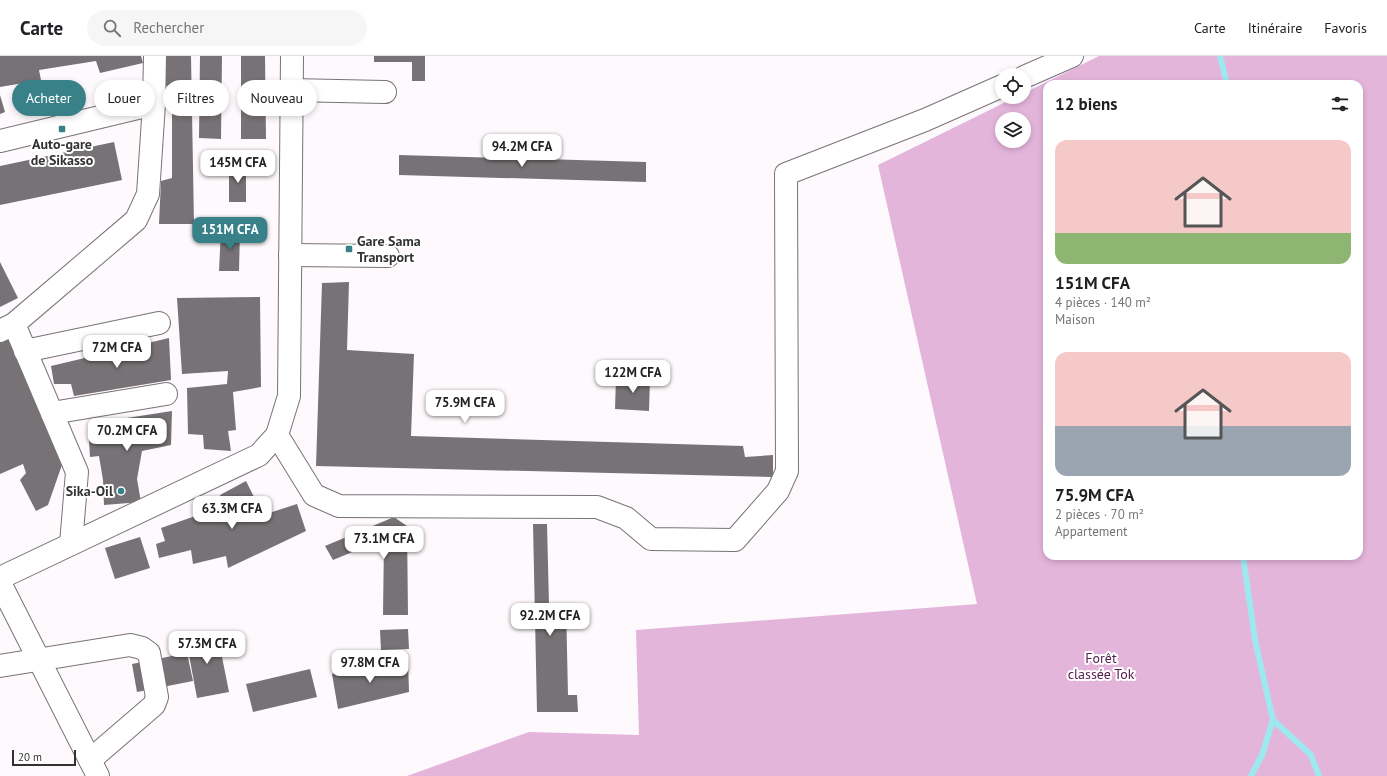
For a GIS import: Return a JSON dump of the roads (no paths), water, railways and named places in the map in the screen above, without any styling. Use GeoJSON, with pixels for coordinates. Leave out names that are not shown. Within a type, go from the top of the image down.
{"type":"FeatureCollection","features":[{"type":"Feature","properties":{"kind":"main road"},"geometry":{"type":"LineString","coordinates":[[154,80],[155,56]]}},
{"type":"Feature","properties":{"kind":"main road"},"geometry":{"type":"LineString","coordinates":[[292,56],[292,80]]}},
{"type":"Feature","properties":{"kind":"main road"},"geometry":{"type":"LineString","coordinates":[[1031,74],[1072,56]]}},
{"type":"Feature","properties":{"kind":"main road"},"geometry":{"type":"LineString","coordinates":[[277,435],[314,495],[339,506],[597,507],[626,518],[651,539],[735,540],[778,491],[788,471],[786,174],[925,120],[995,89]]}},
{"type":"Feature","properties":{"kind":"main road"},"geometry":{"type":"LineString","coordinates":[[317,91],[385,92]]}},
{"type":"Feature","properties":{"kind":"main road"},"geometry":{"type":"LineString","coordinates":[[0,141],[104,116]]}},
{"type":"Feature","properties":{"kind":"main road"},"geometry":{"type":"LineString","coordinates":[[71,544],[77,472],[25,351],[7,328],[136,220],[148,194],[153,116]]}},
{"type":"Feature","properties":{"kind":"main road"},"geometry":{"type":"LineString","coordinates":[[0,578],[259,455],[277,435],[288,396],[292,116]]}},
{"type":"Feature","properties":{"kind":"main road"},"geometry":{"type":"LineString","coordinates":[[290,255],[388,256]]}},
{"type":"Feature","properties":{"kind":"main road"},"geometry":{"type":"LineString","coordinates":[[25,351],[159,322]]}},
{"type":"Feature","properties":{"kind":"main road"},"geometry":{"type":"LineString","coordinates":[[52,413],[166,394]]}},
{"type":"Feature","properties":{"kind":"main road"},"geometry":{"type":"LineString","coordinates":[[0,583],[40,660],[94,768],[154,705],[157,697],[149,653],[142,648],[130,645],[40,660],[0,666]]}},
{"type":"Feature","properties":{"kind":"waterway"},"geometry":{"type":"LineString","coordinates":[[1220,56],[1226,80]]}},
{"type":"Feature","properties":{"kind":"waterway"},"geometry":{"type":"LineString","coordinates":[[1244,560],[1255,640],[1273,720],[1262,755],[1251,776]]}},
{"type":"Feature","properties":{"kind":"waterway"},"geometry":{"type":"LineString","coordinates":[[1273,720],[1311,755],[1319,776]]}},
{"type":"Feature","properties":{"kind":"place","name":"Auto-gare de Sikasso"},"geometry":{"type":"Point","coordinates":[62,129]}},
{"type":"Feature","properties":{"kind":"place","name":"Gare Sama Transport"},"geometry":{"type":"Point","coordinates":[349,249]}},
{"type":"Feature","properties":{"kind":"place","name":"Sika-Oil"},"geometry":{"type":"Point","coordinates":[121,491]}},
{"type":"Feature","properties":{"kind":"park label","name":"Forêt classée Tok"},"geometry":{"type":"Point","coordinates":[1101,666]}}]}
